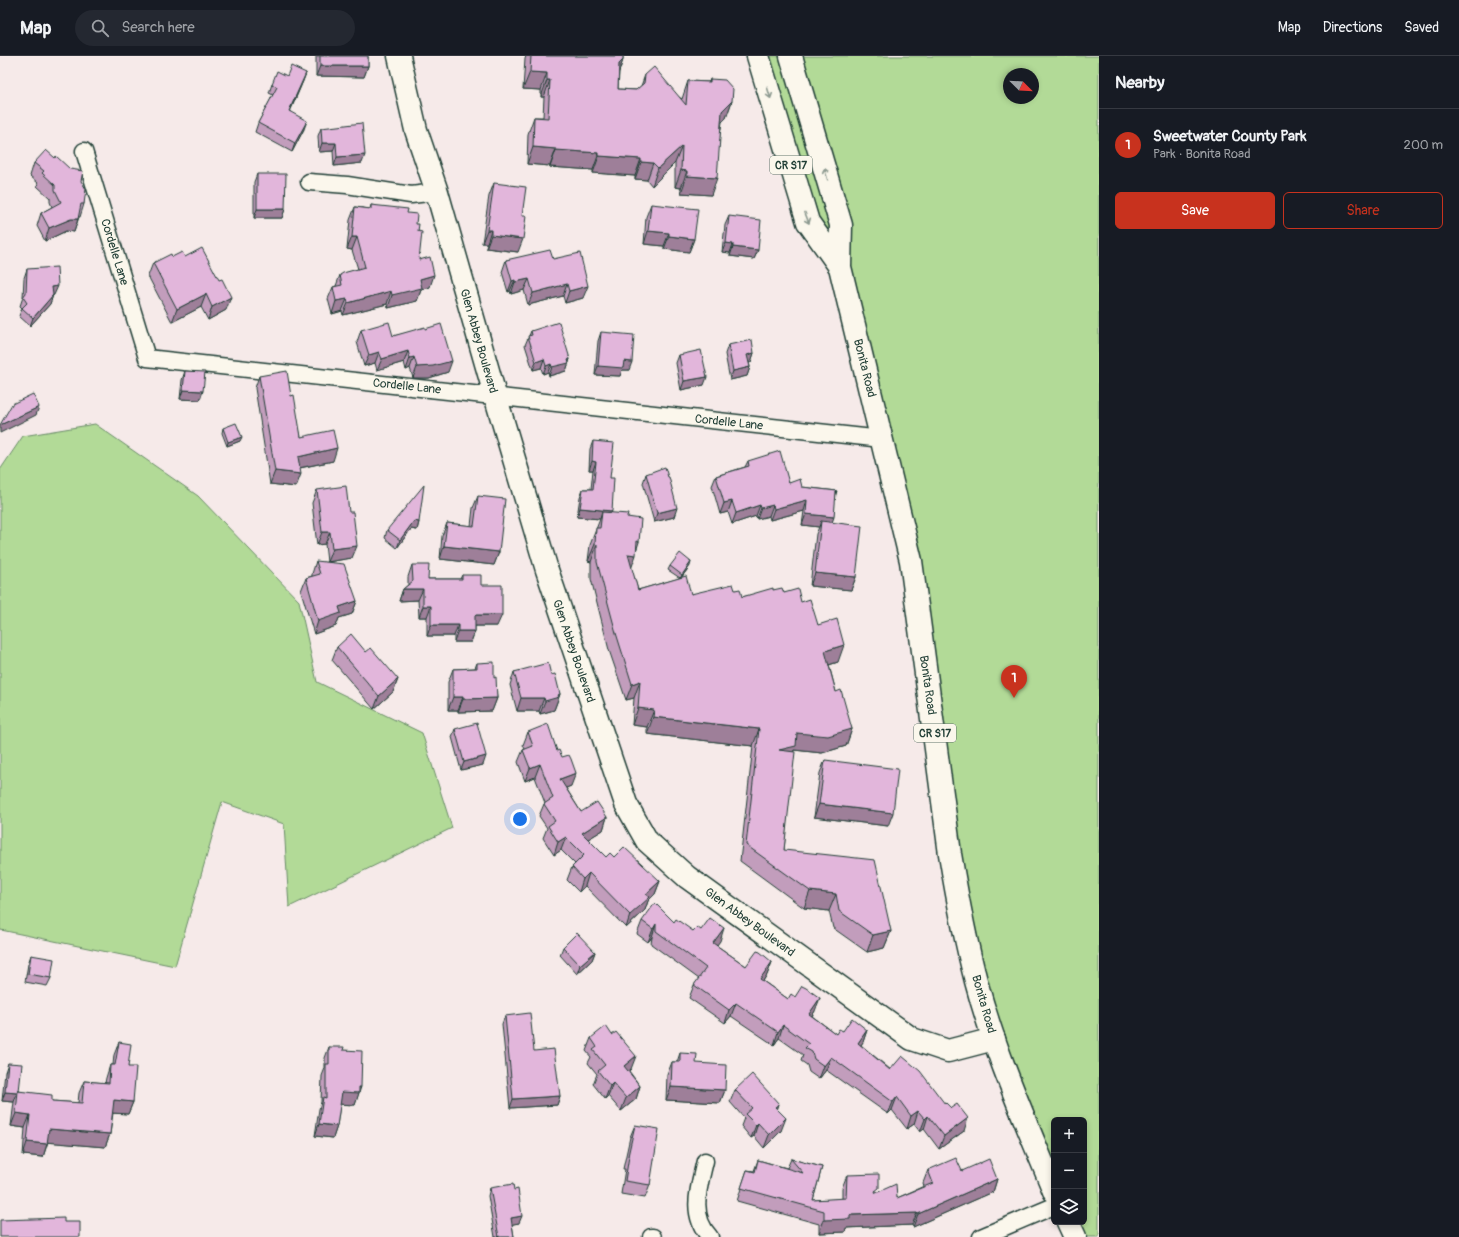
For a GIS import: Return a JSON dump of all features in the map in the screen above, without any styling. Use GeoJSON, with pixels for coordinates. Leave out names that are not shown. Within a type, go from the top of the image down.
{"type":"FeatureCollection","features":[{"type":"Feature","properties":{"kind":"main road","name":"Glen Abbey Boulevard"},"geometry":{"type":"LineString","coordinates":[[399,56],[416,130],[437,192],[495,395],[549,575],[626,804],[647,841],[687,877],[912,1039],[948,1051],[994,1040]]}},
{"type":"Feature","properties":{"kind":"main road","name":"Bonita Road"},"geometry":{"type":"LineString","coordinates":[[758,56],[808,222],[840,267]]}},
{"type":"Feature","properties":{"kind":"main road","name":"Bonita Road"},"geometry":{"type":"LineString","coordinates":[[791,56],[841,225],[840,267],[911,561],[957,896],[976,982],[994,1040],[1053,1189]]}},
{"type":"Feature","properties":{"kind":"main road"},"geometry":{"type":"LineString","coordinates":[[1069,1225],[1075,1237]]}},
{"type":"Feature","properties":{"kind":"street","name":"Cordelle Lane"},"geometry":{"type":"LineString","coordinates":[[84,151],[147,358],[495,395],[882,439]]}},
{"type":"Feature","properties":{"kind":"street"},"geometry":{"type":"LineString","coordinates":[[309,182],[347,185],[411,195],[437,192]]}},
{"type":"Feature","properties":{"kind":"street"},"geometry":{"type":"LineString","coordinates":[[705,1161],[696,1201],[703,1230],[710,1237]]}},
{"type":"Feature","properties":{"kind":"street"},"geometry":{"type":"LineString","coordinates":[[981,1237],[1051,1207]]}},
{"type":"Feature","properties":{"kind":"green space"},"geometry":{"type":"Polygon","coordinates":[[[769,56],[1099,56],[1099,1237],[1075,1237],[1069,1225],[1087,1225],[1087,1117],[1051,1117],[1051,1182],[994,1040],[921,636],[828,247],[769,56]]]}},
{"type":"Feature","properties":{"kind":"green space"},"geometry":{"type":"Polygon","coordinates":[[[95,424],[198,496],[299,601],[317,682],[422,733],[452,828],[289,907],[284,824],[222,802],[175,966],[0,931],[0,470],[23,436],[95,424]]]}},
{"type":"Feature","properties":{"kind":"building"},"geometry":{"type":"Polygon","coordinates":[[[320,56],[368,56],[368,66],[320,66],[320,56]]]}},
{"type":"Feature","properties":{"kind":"building"},"geometry":{"type":"Polygon","coordinates":[[[531,56],[623,56],[623,60],[619,64],[618,89],[636,90],[644,83],[645,75],[654,67],[686,105],[688,81],[710,82],[710,79],[725,80],[733,89],[732,101],[722,111],[717,178],[687,176],[687,171],[681,170],[682,146],[658,168],[653,163],[641,162],[641,159],[599,156],[599,153],[533,147],[534,117],[548,118],[550,80],[547,80],[547,73],[530,72],[531,56]]]}},
{"type":"Feature","properties":{"kind":"building"},"geometry":{"type":"Polygon","coordinates":[[[291,66],[306,73],[289,111],[307,121],[295,143],[258,123],[277,87],[272,84],[277,71],[287,76],[291,66]]]}},
{"type":"Feature","properties":{"kind":"building"},"geometry":{"type":"Polygon","coordinates":[[[362,123],[365,155],[337,157],[336,143],[322,143],[321,128],[362,123]]]}},
{"type":"Feature","properties":{"kind":"building"},"geometry":{"type":"Polygon","coordinates":[[[46,150],[55,158],[56,156],[70,169],[83,171],[81,181],[86,189],[84,204],[81,204],[78,219],[71,219],[49,228],[41,213],[61,202],[55,190],[55,185],[42,173],[44,171],[34,163],[46,150]]]}},
{"type":"Feature","properties":{"kind":"building"},"geometry":{"type":"Polygon","coordinates":[[[257,174],[286,174],[285,209],[257,209],[257,174]]]}},
{"type":"Feature","properties":{"kind":"building"},"geometry":{"type":"Polygon","coordinates":[[[494,183],[526,187],[522,216],[526,216],[523,239],[491,235],[491,230],[487,230],[494,183]]]}},
{"type":"Feature","properties":{"kind":"building"},"geometry":{"type":"Polygon","coordinates":[[[651,204],[698,209],[694,239],[669,236],[669,233],[648,231],[651,204]]]}},
{"type":"Feature","properties":{"kind":"building"},"geometry":{"type":"Polygon","coordinates":[[[371,205],[408,209],[407,213],[417,214],[416,224],[419,224],[418,231],[422,232],[419,260],[430,257],[434,275],[420,279],[422,288],[392,295],[391,291],[348,303],[347,299],[336,301],[333,287],[342,285],[340,275],[365,267],[357,237],[352,237],[355,207],[371,209],[371,205]]]}},
{"type":"Feature","properties":{"kind":"building"},"geometry":{"type":"Polygon","coordinates":[[[729,216],[761,220],[758,250],[733,247],[733,244],[726,243],[729,216]]]}},
{"type":"Feature","properties":{"kind":"building"},"geometry":{"type":"Polygon","coordinates":[[[202,248],[219,280],[222,279],[231,297],[212,307],[206,294],[177,309],[153,263],[171,254],[172,257],[182,252],[185,257],[202,248]]]}},
{"type":"Feature","properties":{"kind":"building"},"geometry":{"type":"Polygon","coordinates":[[[550,250],[553,259],[580,253],[588,286],[569,291],[567,284],[533,293],[529,279],[515,282],[515,280],[512,281],[506,260],[550,250]]]}},
{"type":"Feature","properties":{"kind":"building"},"geometry":{"type":"Polygon","coordinates":[[[57,267],[58,286],[52,287],[53,295],[33,318],[22,308],[27,303],[23,297],[26,293],[27,269],[57,267]]]}},
{"type":"Feature","properties":{"kind":"building"},"geometry":{"type":"Polygon","coordinates":[[[389,322],[393,336],[441,324],[452,361],[433,366],[417,367],[414,357],[410,358],[408,351],[382,359],[379,352],[369,355],[361,330],[389,322]]]}},
{"type":"Feature","properties":{"kind":"building"},"geometry":{"type":"Polygon","coordinates":[[[559,322],[570,359],[568,360],[569,363],[552,367],[551,364],[546,366],[544,359],[536,362],[528,336],[532,335],[531,331],[559,322]]]}},
{"type":"Feature","properties":{"kind":"building"},"geometry":{"type":"Polygon","coordinates":[[[601,332],[634,335],[632,362],[624,361],[623,368],[598,366],[601,332]]]}},
{"type":"Feature","properties":{"kind":"building"},"geometry":{"type":"Polygon","coordinates":[[[752,340],[754,353],[747,355],[750,367],[733,371],[728,345],[752,340]]]}},
{"type":"Feature","properties":{"kind":"building"},"geometry":{"type":"Polygon","coordinates":[[[701,350],[707,377],[684,381],[679,355],[701,350]]]}},
{"type":"Feature","properties":{"kind":"building"},"geometry":{"type":"Polygon","coordinates":[[[185,371],[205,372],[203,391],[183,390],[185,371]]]}},
{"type":"Feature","properties":{"kind":"building"},"geometry":{"type":"Polygon","coordinates":[[[287,371],[291,396],[294,395],[301,437],[333,430],[337,448],[298,457],[301,474],[275,471],[259,376],[287,371]]]}},
{"type":"Feature","properties":{"kind":"building"},"geometry":{"type":"Polygon","coordinates":[[[33,394],[39,407],[0,425],[12,404],[33,394]]]}},
{"type":"Feature","properties":{"kind":"building"},"geometry":{"type":"Polygon","coordinates":[[[236,423],[242,437],[228,442],[223,428],[236,423]]]}},
{"type":"Feature","properties":{"kind":"building"},"geometry":{"type":"Polygon","coordinates":[[[593,441],[614,443],[610,478],[614,478],[612,511],[580,508],[583,489],[593,489],[596,462],[592,461],[593,441]]]}},
{"type":"Feature","properties":{"kind":"building"},"geometry":{"type":"Polygon","coordinates":[[[780,451],[789,483],[800,479],[802,487],[837,491],[834,517],[806,514],[807,500],[774,509],[773,505],[761,508],[760,505],[736,513],[732,501],[724,503],[716,476],[749,466],[748,461],[780,451]]]}},
{"type":"Feature","properties":{"kind":"building"},"geometry":{"type":"Polygon","coordinates":[[[665,467],[677,508],[657,513],[646,474],[665,467]]]}},
{"type":"Feature","properties":{"kind":"building"},"geometry":{"type":"Polygon","coordinates":[[[424,485],[419,522],[414,521],[400,540],[387,530],[424,485]]]}},
{"type":"Feature","properties":{"kind":"building"},"geometry":{"type":"Polygon","coordinates":[[[346,486],[349,512],[353,512],[357,546],[332,549],[330,532],[322,532],[317,490],[346,486]]]}},
{"type":"Feature","properties":{"kind":"building"},"geometry":{"type":"Polygon","coordinates":[[[478,496],[505,499],[499,552],[444,546],[447,523],[474,526],[478,496]]]}},
{"type":"Feature","properties":{"kind":"building"},"geometry":{"type":"Polygon","coordinates":[[[602,512],[628,514],[627,517],[641,519],[636,555],[628,554],[638,590],[686,576],[691,594],[733,584],[735,590],[740,589],[742,597],[773,588],[773,590],[782,588],[784,593],[798,589],[801,602],[810,599],[818,625],[837,619],[844,645],[825,651],[836,692],[841,690],[852,729],[828,736],[797,733],[796,746],[779,750],[795,752],[784,850],[875,860],[891,931],[873,935],[839,911],[836,894],[810,891],[746,845],[759,729],[653,717],[654,710],[638,708],[640,681],[632,684],[616,633],[597,562],[597,545],[595,544],[596,528],[600,528],[602,512]]]}},
{"type":"Feature","properties":{"kind":"building"},"geometry":{"type":"Polygon","coordinates":[[[821,521],[862,526],[856,577],[815,573],[821,521]]]}},
{"type":"Feature","properties":{"kind":"building"},"geometry":{"type":"Polygon","coordinates":[[[680,553],[691,562],[682,575],[670,566],[680,553]]]}},
{"type":"Feature","properties":{"kind":"building"},"geometry":{"type":"Polygon","coordinates":[[[316,561],[344,564],[357,601],[339,607],[341,613],[318,621],[306,578],[320,574],[316,561]]]}},
{"type":"Feature","properties":{"kind":"building"},"geometry":{"type":"Polygon","coordinates":[[[412,565],[429,565],[428,579],[462,579],[462,575],[481,575],[481,585],[502,585],[502,615],[475,615],[475,631],[458,631],[458,625],[431,625],[431,606],[423,606],[423,589],[403,589],[413,581],[412,565]]]}},
{"type":"Feature","properties":{"kind":"building"},"geometry":{"type":"Polygon","coordinates":[[[351,634],[366,652],[371,648],[398,679],[379,696],[337,647],[351,634]]]}},
{"type":"Feature","properties":{"kind":"building"},"geometry":{"type":"Polygon","coordinates":[[[494,662],[494,678],[496,677],[497,698],[463,699],[463,697],[453,697],[453,669],[477,668],[477,663],[494,662]]]}},
{"type":"Feature","properties":{"kind":"building"},"geometry":{"type":"Polygon","coordinates":[[[548,663],[551,675],[555,674],[560,694],[558,695],[559,697],[545,701],[544,698],[521,698],[514,672],[548,663]]]}},
{"type":"Feature","properties":{"kind":"building"},"geometry":{"type":"Polygon","coordinates":[[[477,723],[486,756],[464,762],[455,729],[477,723]]]}},
{"type":"Feature","properties":{"kind":"building"},"geometry":{"type":"Polygon","coordinates":[[[548,724],[557,751],[559,750],[562,757],[569,755],[576,773],[560,779],[581,812],[597,802],[607,817],[582,833],[606,857],[610,853],[614,857],[624,847],[660,881],[646,894],[650,897],[630,915],[589,873],[583,879],[572,867],[584,855],[566,837],[558,842],[548,826],[555,821],[544,804],[553,798],[540,764],[530,768],[523,750],[533,746],[528,732],[548,724]]]}},
{"type":"Feature","properties":{"kind":"building"},"geometry":{"type":"Polygon","coordinates":[[[825,760],[898,769],[893,813],[819,804],[825,760]]]}},
{"type":"Feature","properties":{"kind":"building"},"geometry":{"type":"Polygon","coordinates":[[[655,903],[674,922],[676,919],[693,931],[697,927],[701,930],[710,918],[724,928],[713,943],[746,966],[757,951],[760,952],[772,962],[760,979],[788,999],[791,994],[795,997],[802,986],[820,998],[809,1014],[836,1034],[839,1029],[843,1031],[852,1018],[867,1030],[858,1043],[890,1070],[902,1056],[920,1071],[945,1104],[946,1103],[951,1108],[957,1104],[968,1118],[944,1136],[928,1116],[925,1119],[918,1111],[911,1116],[897,1097],[893,1102],[831,1057],[824,1066],[814,1059],[812,1052],[805,1048],[809,1044],[783,1025],[778,1032],[736,1003],[729,1010],[694,985],[706,968],[656,931],[656,924],[653,929],[642,921],[655,903]]]}},
{"type":"Feature","properties":{"kind":"building"},"geometry":{"type":"Polygon","coordinates":[[[577,933],[595,952],[580,965],[563,947],[577,933]]]}},
{"type":"Feature","properties":{"kind":"building"},"geometry":{"type":"Polygon","coordinates":[[[31,955],[54,959],[51,978],[28,974],[31,955]]]}},
{"type":"Feature","properties":{"kind":"building"},"geometry":{"type":"Polygon","coordinates":[[[530,1013],[534,1051],[554,1049],[560,1096],[513,1099],[505,1016],[530,1013]]]}},
{"type":"Feature","properties":{"kind":"building"},"geometry":{"type":"Polygon","coordinates":[[[606,1026],[612,1035],[616,1032],[636,1056],[624,1066],[640,1086],[626,1098],[613,1083],[610,1086],[598,1071],[605,1065],[593,1050],[597,1047],[591,1038],[606,1026]]]}},
{"type":"Feature","properties":{"kind":"building"},"geometry":{"type":"Polygon","coordinates":[[[119,1042],[131,1044],[128,1067],[136,1067],[133,1102],[114,1100],[110,1134],[49,1129],[47,1144],[27,1142],[30,1115],[16,1113],[18,1091],[52,1095],[52,1101],[82,1103],[84,1081],[109,1083],[110,1065],[115,1065],[119,1042]]]}},
{"type":"Feature","properties":{"kind":"building"},"geometry":{"type":"Polygon","coordinates":[[[329,1047],[344,1047],[343,1050],[362,1051],[361,1087],[359,1087],[359,1093],[342,1092],[337,1126],[319,1124],[323,1097],[326,1098],[326,1064],[329,1064],[329,1047]]]}},
{"type":"Feature","properties":{"kind":"building"},"geometry":{"type":"Polygon","coordinates":[[[680,1053],[697,1054],[696,1063],[726,1065],[725,1090],[671,1087],[672,1062],[680,1062],[680,1053]]]}},
{"type":"Feature","properties":{"kind":"building"},"geometry":{"type":"Polygon","coordinates":[[[8,1063],[22,1064],[19,1091],[17,1093],[5,1092],[8,1063]]]}},
{"type":"Feature","properties":{"kind":"building"},"geometry":{"type":"Polygon","coordinates":[[[752,1074],[779,1104],[775,1107],[786,1118],[769,1135],[758,1123],[756,1125],[745,1114],[752,1108],[735,1090],[752,1074]]]}},
{"type":"Feature","properties":{"kind":"building"},"geometry":{"type":"Polygon","coordinates":[[[635,1125],[659,1129],[650,1185],[625,1181],[628,1156],[635,1125]]]}},
{"type":"Feature","properties":{"kind":"building"},"geometry":{"type":"Polygon","coordinates":[[[956,1158],[962,1171],[989,1159],[997,1179],[918,1214],[850,1215],[850,1219],[824,1220],[824,1211],[741,1188],[747,1170],[755,1172],[758,1160],[803,1173],[791,1159],[822,1167],[813,1200],[846,1198],[847,1175],[879,1174],[879,1188],[875,1191],[876,1193],[896,1184],[897,1198],[933,1183],[928,1170],[956,1158]]]}},
{"type":"Feature","properties":{"kind":"building"},"geometry":{"type":"Polygon","coordinates":[[[513,1184],[514,1190],[518,1189],[522,1216],[511,1218],[514,1237],[499,1237],[490,1188],[513,1184]]]}},
{"type":"Feature","properties":{"kind":"building"},"geometry":{"type":"Polygon","coordinates":[[[64,1218],[64,1222],[80,1222],[80,1237],[0,1237],[0,1220],[64,1218]]]}},
{"type":"Feature","properties":{"kind":"place","name":"Sweetwater County Park"},"geometry":{"type":"Point","coordinates":[1014,698]}}]}
